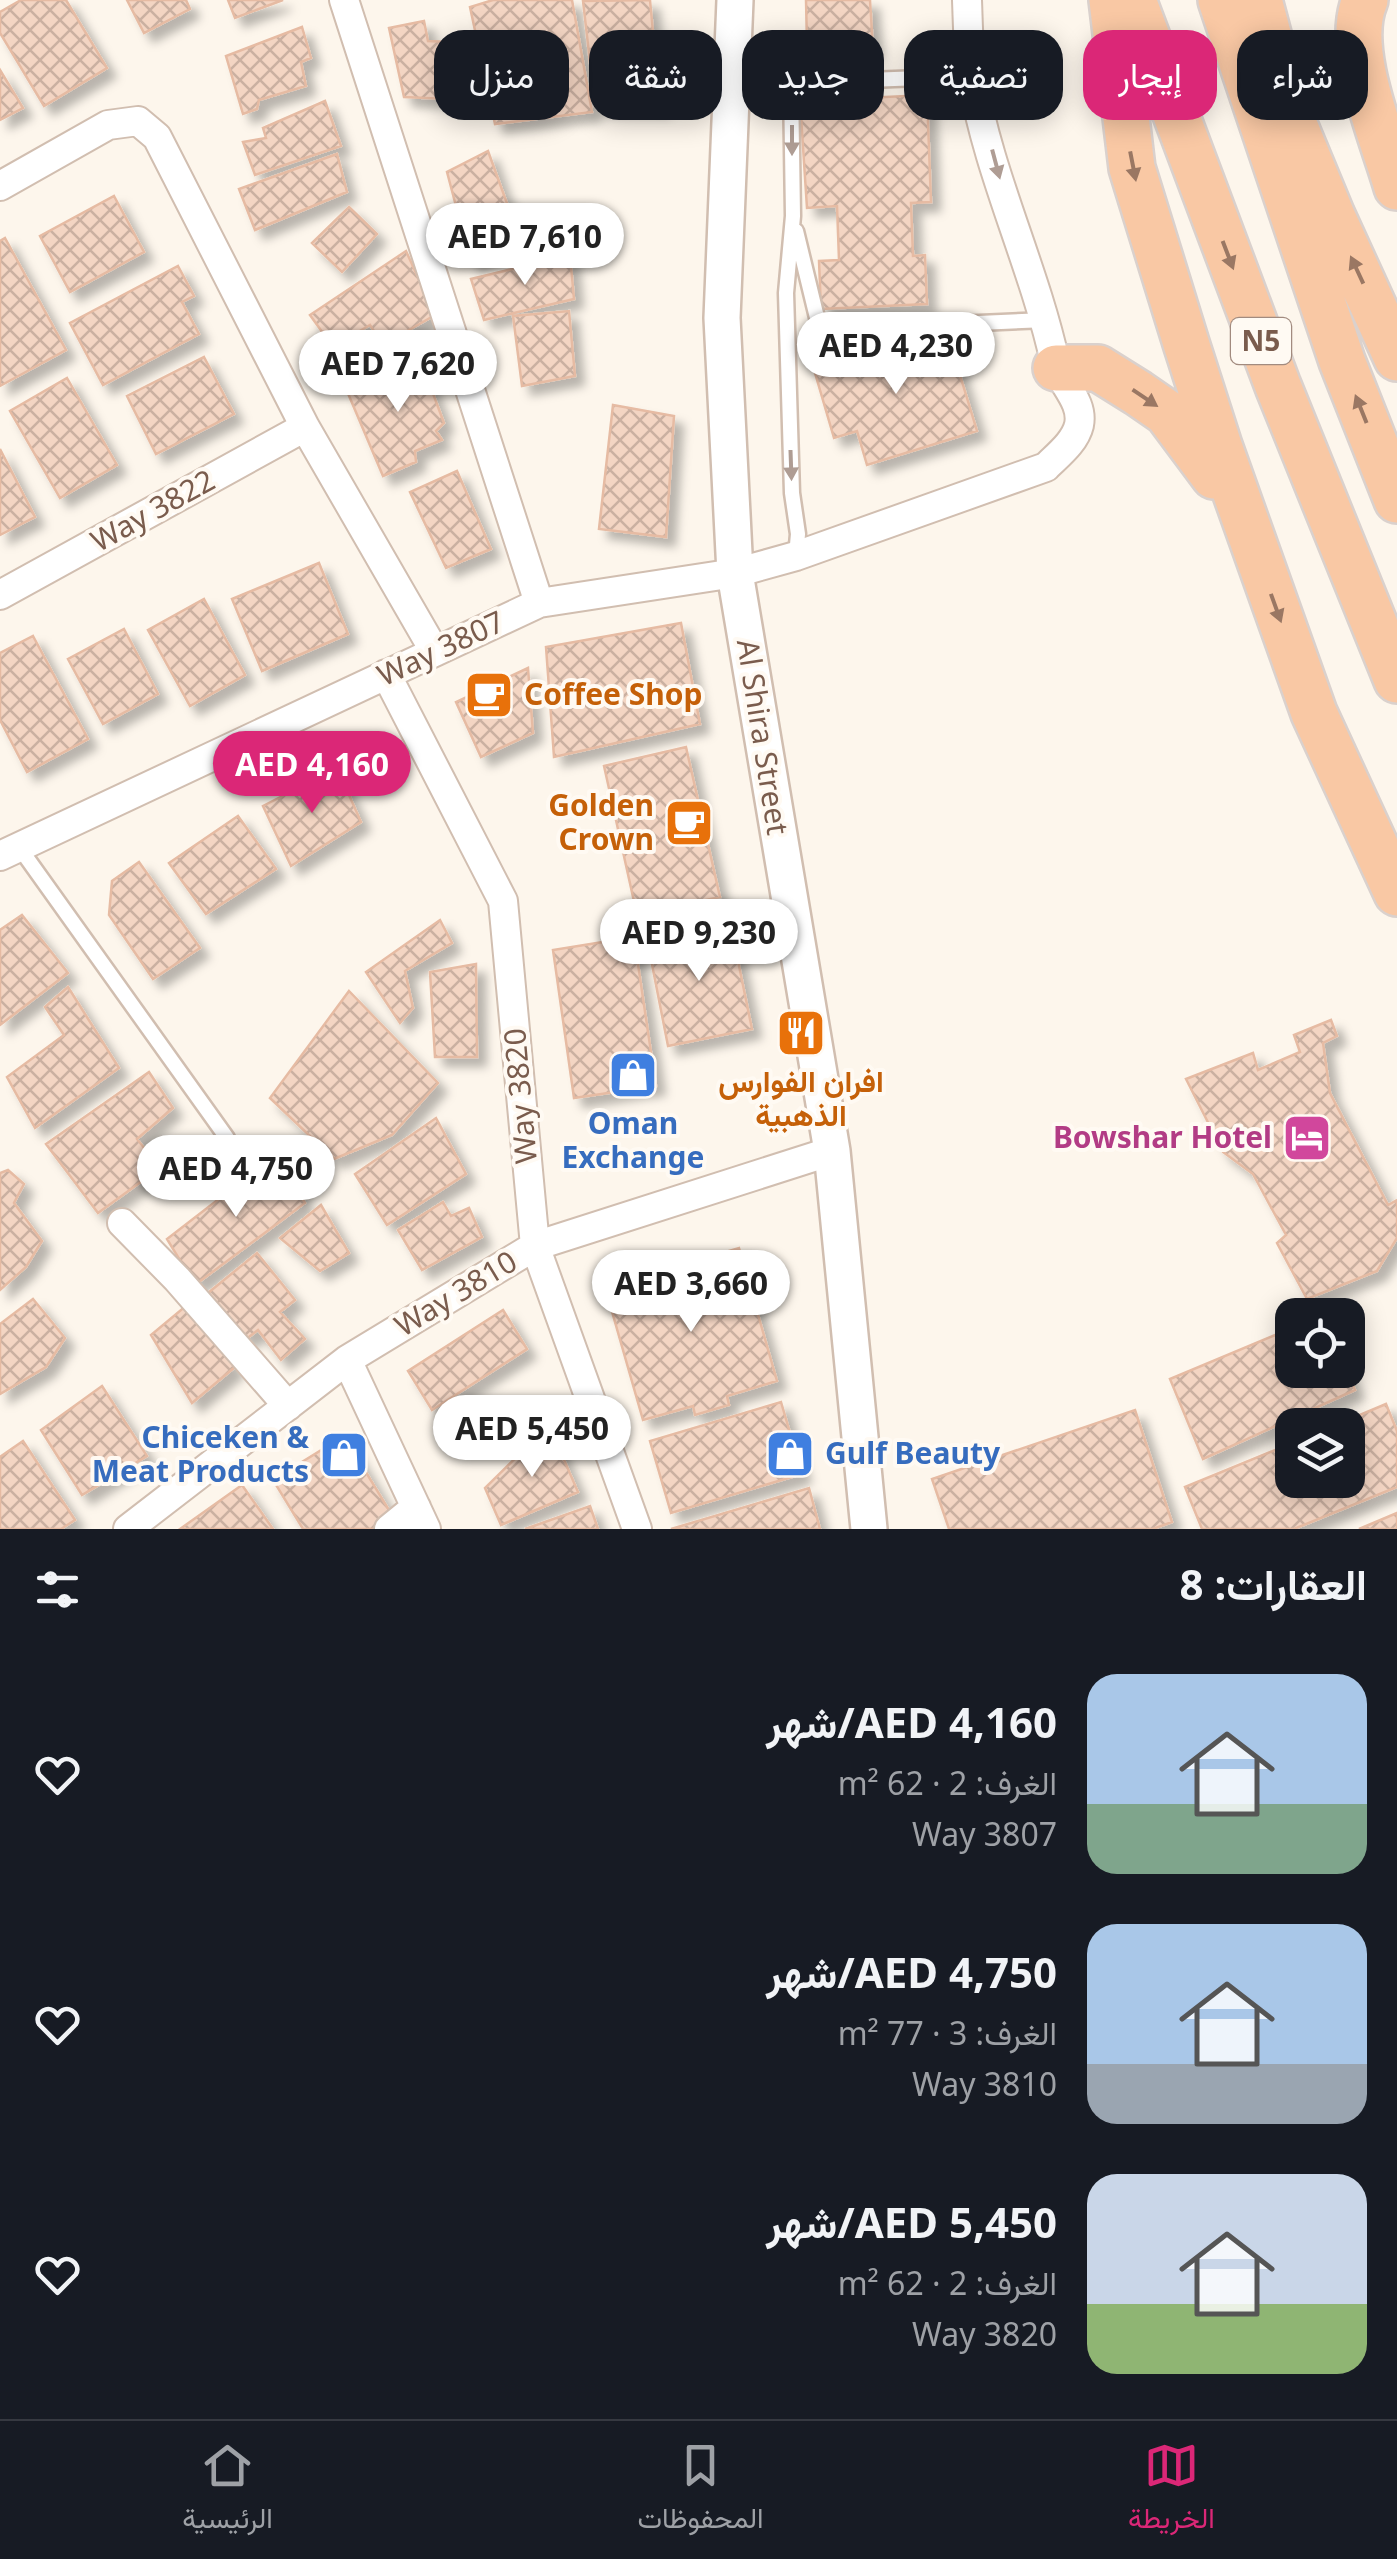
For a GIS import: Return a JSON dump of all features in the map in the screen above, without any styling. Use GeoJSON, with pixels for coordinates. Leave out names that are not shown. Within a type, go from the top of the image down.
{"type":"FeatureCollection","features":[{"type":"Feature","properties":{"kind":"highway"},"geometry":{"type":"LineString","coordinates":[[1112,0],[1132,168],[1186,343],[1314,713],[1397,894]]}},
{"type":"Feature","properties":{"kind":"highway","name":"N5"},"geometry":{"type":"LineString","coordinates":[[1133,0],[1278,386],[1397,680]]}},
{"type":"Feature","properties":{"kind":"highway","name":"N5"},"geometry":{"type":"LineString","coordinates":[[1220,0],[1342,362],[1397,500]]}},
{"type":"Feature","properties":{"kind":"highway"},"geometry":{"type":"LineString","coordinates":[[1242,0],[1255,30]]}},
{"type":"Feature","properties":{"kind":"highway"},"geometry":{"type":"LineString","coordinates":[[1259,0],[1267,30]]}},
{"type":"Feature","properties":{"kind":"highway"},"geometry":{"type":"LineString","coordinates":[[1365,0],[1358,22],[1358,53],[1397,187]]}},
{"type":"Feature","properties":{"kind":"highway"},"geometry":{"type":"LineString","coordinates":[[1293,120],[1397,358]]}},
{"type":"Feature","properties":{"kind":"highway"},"geometry":{"type":"LineString","coordinates":[[1056,368],[1098,368],[1167,413],[1207,464],[1254,547]]}},
{"type":"Feature","properties":{"kind":"street"},"geometry":{"type":"LineString","coordinates":[[344,0],[539,603]]}},
{"type":"Feature","properties":{"kind":"street","name":"Al Shira Street"},"geometry":{"type":"LineString","coordinates":[[735,0],[722,318],[735,573],[832,1151],[869,1529]]}},
{"type":"Feature","properties":{"kind":"street"},"geometry":{"type":"LineString","coordinates":[[967,0],[969,30]]}},
{"type":"Feature","properties":{"kind":"street"},"geometry":{"type":"LineString","coordinates":[[984,120],[1008,212],[1047,320],[1056,368]]}},
{"type":"Feature","properties":{"kind":"street"},"geometry":{"type":"LineString","coordinates":[[0,186],[108,125],[138,121],[157,136],[305,428],[434,652]]}},
{"type":"Feature","properties":{"kind":"street","name":"Way 3807"},"geometry":{"type":"LineString","coordinates":[[10,851],[539,603],[735,573],[796,556],[1046,466],[1069,444],[1079,424],[1074,396],[1056,368]]}},
{"type":"Feature","properties":{"kind":"street","name":"Way 3822"},"geometry":{"type":"LineString","coordinates":[[0,595],[305,428]]}},
{"type":"Feature","properties":{"kind":"street","name":"Way 3820"},"geometry":{"type":"LineString","coordinates":[[386,674],[503,901],[535,1246],[637,1529]]}},
{"type":"Feature","properties":{"kind":"street","name":"Way 3810"},"geometry":{"type":"LineString","coordinates":[[128,1529],[348,1360],[535,1246],[832,1151]]}},
{"type":"Feature","properties":{"kind":"street"},"geometry":{"type":"LineString","coordinates":[[122,1223],[178,1279],[288,1406]]}},
{"type":"Feature","properties":{"kind":"street"},"geometry":{"type":"LineString","coordinates":[[348,1360],[421,1518],[389,1529]]}},
{"type":"Feature","properties":{"kind":"lane"},"geometry":{"type":"LineString","coordinates":[[796,556],[786,294],[792,216],[792,84],[904,79]]}},
{"type":"Feature","properties":{"kind":"lane"},"geometry":{"type":"LineString","coordinates":[[792,216],[820,330],[1047,320]]}},
{"type":"Feature","properties":{"kind":"lane"},"geometry":{"type":"LineString","coordinates":[[10,851],[228,1138]]}},
{"type":"Feature","properties":{"kind":"building"},"geometry":{"type":"Polygon","coordinates":[[[21,0],[66,0],[107,68],[44,106],[0,33],[0,12],[21,0]]]}},
{"type":"Feature","properties":{"kind":"building"},"geometry":{"type":"Polygon","coordinates":[[[127,0],[186,0],[190,9],[144,33],[127,0]]]}},
{"type":"Feature","properties":{"kind":"building"},"geometry":{"type":"Polygon","coordinates":[[[228,0],[283,0],[235,18],[228,0]]]}},
{"type":"Feature","properties":{"kind":"building"},"geometry":{"type":"Polygon","coordinates":[[[493,0],[572,0],[589,112],[569,115],[569,30],[475,30],[470,7],[493,0]]]}},
{"type":"Feature","properties":{"kind":"building"},"geometry":{"type":"Polygon","coordinates":[[[650,0],[653,30],[589,30],[589,54],[583,1],[650,0]]]}},
{"type":"Feature","properties":{"kind":"building"},"geometry":{"type":"Polygon","coordinates":[[[806,0],[870,0],[872,30],[807,30],[806,0]]]}},
{"type":"Feature","properties":{"kind":"building"},"geometry":{"type":"Polygon","coordinates":[[[424,21],[428,41],[434,41],[434,98],[404,97],[389,28],[424,21]]]}},
{"type":"Feature","properties":{"kind":"building"},"geometry":{"type":"Polygon","coordinates":[[[302,27],[311,58],[301,62],[306,86],[259,100],[257,109],[243,114],[226,56],[302,27]]]}},
{"type":"Feature","properties":{"kind":"building"},"geometry":{"type":"Polygon","coordinates":[[[0,70],[23,108],[0,120],[0,70]]]}},
{"type":"Feature","properties":{"kind":"building"},"geometry":{"type":"Polygon","coordinates":[[[904,96],[904,120],[928,120],[931,202],[911,203],[913,256],[925,255],[927,304],[821,309],[819,261],[839,260],[837,206],[807,208],[801,120],[884,120],[884,97],[904,96]]]}},
{"type":"Feature","properties":{"kind":"building"},"geometry":{"type":"Polygon","coordinates":[[[325,101],[341,146],[255,175],[243,142],[266,138],[263,128],[325,101]]]}},
{"type":"Feature","properties":{"kind":"building"},"geometry":{"type":"Polygon","coordinates":[[[494,120],[527,120],[495,124],[494,120]]]}},
{"type":"Feature","properties":{"kind":"building"},"geometry":{"type":"Polygon","coordinates":[[[488,151],[521,242],[471,263],[447,172],[488,151]]]}},
{"type":"Feature","properties":{"kind":"building"},"geometry":{"type":"Polygon","coordinates":[[[337,154],[347,192],[255,230],[239,189],[337,154]]]}},
{"type":"Feature","properties":{"kind":"building"},"geometry":{"type":"Polygon","coordinates":[[[114,196],[144,252],[70,292],[40,236],[114,196]]]}},
{"type":"Feature","properties":{"kind":"building"},"geometry":{"type":"Polygon","coordinates":[[[349,207],[377,234],[342,272],[312,243],[349,207]]]}},
{"type":"Feature","properties":{"kind":"building"},"geometry":{"type":"Polygon","coordinates":[[[5,238],[66,350],[0,386],[0,241],[5,238]]]}},
{"type":"Feature","properties":{"kind":"building"},"geometry":{"type":"Polygon","coordinates":[[[406,251],[435,315],[383,345],[370,325],[333,347],[310,315],[406,251]]]}},
{"type":"Feature","properties":{"kind":"building"},"geometry":{"type":"Polygon","coordinates":[[[570,255],[574,299],[484,320],[471,279],[570,255]]]}},
{"type":"Feature","properties":{"kind":"building"},"geometry":{"type":"Polygon","coordinates":[[[178,266],[194,296],[182,302],[199,334],[103,385],[70,323],[178,266]]]}},
{"type":"Feature","properties":{"kind":"building"},"geometry":{"type":"Polygon","coordinates":[[[569,311],[575,376],[522,386],[513,316],[569,311]]]}},
{"type":"Feature","properties":{"kind":"building"},"geometry":{"type":"Polygon","coordinates":[[[922,333],[925,347],[949,339],[977,431],[867,465],[857,431],[834,438],[813,366],[922,333]]]}},
{"type":"Feature","properties":{"kind":"building"},"geometry":{"type":"Polygon","coordinates":[[[419,356],[444,423],[436,431],[442,440],[415,451],[416,462],[383,476],[347,391],[419,356]]]}},
{"type":"Feature","properties":{"kind":"building"},"geometry":{"type":"Polygon","coordinates":[[[204,357],[234,414],[156,454],[127,396],[204,357]]]}},
{"type":"Feature","properties":{"kind":"building"},"geometry":{"type":"Polygon","coordinates":[[[67,378],[117,465],[60,498],[10,411],[67,378]]]}},
{"type":"Feature","properties":{"kind":"building"},"geometry":{"type":"Polygon","coordinates":[[[613,405],[674,416],[666,537],[599,529],[613,405]]]}},
{"type":"Feature","properties":{"kind":"building"},"geometry":{"type":"Polygon","coordinates":[[[0,449],[35,517],[0,535],[0,449]]]}},
{"type":"Feature","properties":{"kind":"building"},"geometry":{"type":"Polygon","coordinates":[[[457,471],[491,549],[446,568],[410,492],[457,471]]]}},
{"type":"Feature","properties":{"kind":"building"},"geometry":{"type":"Polygon","coordinates":[[[319,563],[348,634],[262,671],[232,599],[319,563]]]}},
{"type":"Feature","properties":{"kind":"building"},"geometry":{"type":"Polygon","coordinates":[[[204,599],[245,675],[190,706],[148,630],[204,599]]]}},
{"type":"Feature","properties":{"kind":"building"},"geometry":{"type":"Polygon","coordinates":[[[681,623],[700,724],[554,757],[546,647],[681,623]]]}},
{"type":"Feature","properties":{"kind":"building"},"geometry":{"type":"Polygon","coordinates":[[[124,629],[158,694],[103,724],[68,659],[124,629]]]}},
{"type":"Feature","properties":{"kind":"building"},"geometry":{"type":"Polygon","coordinates":[[[33,636],[88,739],[27,772],[0,720],[0,653],[33,636]]]}},
{"type":"Feature","properties":{"kind":"building"},"geometry":{"type":"Polygon","coordinates":[[[528,668],[533,733],[481,757],[456,702],[528,668]]]}},
{"type":"Feature","properties":{"kind":"building"},"geometry":{"type":"Polygon","coordinates":[[[686,747],[720,897],[637,915],[604,766],[686,747]]]}},
{"type":"Feature","properties":{"kind":"building"},"geometry":{"type":"Polygon","coordinates":[[[337,768],[361,822],[291,866],[263,806],[337,768]]]}},
{"type":"Feature","properties":{"kind":"building"},"geometry":{"type":"Polygon","coordinates":[[[238,816],[276,869],[206,914],[169,863],[238,816]]]}},
{"type":"Feature","properties":{"kind":"building"},"geometry":{"type":"Polygon","coordinates":[[[139,862],[200,948],[153,979],[109,915],[112,881],[139,862]]]}},
{"type":"Feature","properties":{"kind":"building"},"geometry":{"type":"Polygon","coordinates":[[[22,915],[68,973],[0,1025],[0,930],[22,915]]]}},
{"type":"Feature","properties":{"kind":"building"},"geometry":{"type":"Polygon","coordinates":[[[440,920],[452,943],[405,971],[413,1008],[400,1023],[366,972],[440,920]]]}},
{"type":"Feature","properties":{"kind":"building"},"geometry":{"type":"Polygon","coordinates":[[[730,922],[752,1029],[668,1046],[647,939],[730,922]]]}},
{"type":"Feature","properties":{"kind":"building"},"geometry":{"type":"Polygon","coordinates":[[[634,937],[656,1086],[574,1098],[553,950],[634,937]]]}},
{"type":"Feature","properties":{"kind":"building"},"geometry":{"type":"Polygon","coordinates":[[[476,964],[477,1057],[435,1057],[430,972],[476,964]]]}},
{"type":"Feature","properties":{"kind":"building"},"geometry":{"type":"Polygon","coordinates":[[[68,987],[119,1068],[35,1128],[7,1077],[64,1035],[45,1007],[68,987]]]}},
{"type":"Feature","properties":{"kind":"building"},"geometry":{"type":"Polygon","coordinates":[[[349,991],[438,1083],[392,1135],[334,1159],[270,1098],[349,991]]]}},
{"type":"Feature","properties":{"kind":"building"},"geometry":{"type":"Polygon","coordinates":[[[1331,1020],[1337,1036],[1323,1043],[1330,1093],[1388,1205],[1397,1200],[1397,1238],[1377,1271],[1310,1298],[1277,1243],[1286,1235],[1253,1174],[1223,1152],[1186,1079],[1253,1053],[1258,1070],[1300,1052],[1294,1035],[1331,1020]]]}},
{"type":"Feature","properties":{"kind":"building"},"geometry":{"type":"Polygon","coordinates":[[[149,1072],[173,1108],[137,1139],[160,1168],[98,1213],[46,1144],[149,1072]]]}},
{"type":"Feature","properties":{"kind":"building"},"geometry":{"type":"Polygon","coordinates":[[[436,1118],[466,1174],[387,1225],[355,1174],[436,1118]]]}},
{"type":"Feature","properties":{"kind":"building"},"geometry":{"type":"Polygon","coordinates":[[[277,1154],[305,1203],[195,1285],[167,1239],[277,1154]]]}},
{"type":"Feature","properties":{"kind":"building"},"geometry":{"type":"Polygon","coordinates":[[[8,1170],[24,1184],[14,1203],[42,1241],[26,1267],[0,1290],[0,1173],[8,1170]]]}},
{"type":"Feature","properties":{"kind":"building"},"geometry":{"type":"Polygon","coordinates":[[[443,1202],[451,1216],[469,1208],[482,1237],[422,1270],[398,1230],[443,1202]]]}},
{"type":"Feature","properties":{"kind":"building"},"geometry":{"type":"Polygon","coordinates":[[[321,1205],[349,1253],[320,1271],[280,1238],[321,1205]]]}},
{"type":"Feature","properties":{"kind":"building"},"geometry":{"type":"Polygon","coordinates":[[[739,1248],[777,1381],[727,1396],[729,1405],[695,1415],[693,1406],[643,1420],[605,1287],[739,1248]]]}},
{"type":"Feature","properties":{"kind":"building"},"geometry":{"type":"Polygon","coordinates":[[[257,1253],[295,1300],[280,1312],[305,1339],[281,1360],[258,1330],[245,1340],[208,1293],[257,1253]]]}},
{"type":"Feature","properties":{"kind":"building"},"geometry":{"type":"Polygon","coordinates":[[[33,1299],[65,1338],[46,1367],[0,1394],[0,1324],[33,1299]]]}},
{"type":"Feature","properties":{"kind":"building"},"geometry":{"type":"Polygon","coordinates":[[[187,1305],[235,1367],[192,1403],[151,1335],[187,1305]]]}},
{"type":"Feature","properties":{"kind":"building"},"geometry":{"type":"Polygon","coordinates":[[[503,1310],[527,1349],[432,1410],[408,1371],[503,1310]]]}},
{"type":"Feature","properties":{"kind":"building"},"geometry":{"type":"Polygon","coordinates":[[[1275,1335],[1275,1388],[1355,1390],[1315,1408],[1275,1408],[1275,1426],[1203,1459],[1170,1379],[1275,1335]]]}},
{"type":"Feature","properties":{"kind":"building"},"geometry":{"type":"Polygon","coordinates":[[[102,1386],[147,1456],[82,1495],[41,1430],[102,1386]]]}},
{"type":"Feature","properties":{"kind":"building"},"geometry":{"type":"Polygon","coordinates":[[[781,1402],[802,1474],[671,1513],[650,1441],[781,1402]]]}},
{"type":"Feature","properties":{"kind":"building"},"geometry":{"type":"Polygon","coordinates":[[[1386,1404],[1397,1431],[1397,1487],[1294,1529],[1202,1529],[1185,1487],[1275,1450],[1275,1498],[1365,1498],[1365,1413],[1386,1404]]]}},
{"type":"Feature","properties":{"kind":"building"},"geometry":{"type":"Polygon","coordinates":[[[1135,1410],[1172,1522],[1153,1529],[949,1529],[932,1479],[1135,1410]]]}},
{"type":"Feature","properties":{"kind":"building"},"geometry":{"type":"Polygon","coordinates":[[[549,1425],[578,1492],[501,1525],[485,1488],[549,1425]]]}},
{"type":"Feature","properties":{"kind":"building"},"geometry":{"type":"Polygon","coordinates":[[[344,1436],[395,1520],[380,1529],[303,1529],[273,1480],[344,1436]]]}},
{"type":"Feature","properties":{"kind":"building"},"geometry":{"type":"Polygon","coordinates":[[[23,1441],[75,1520],[61,1529],[0,1529],[0,1457],[23,1441]]]}},
{"type":"Feature","properties":{"kind":"building"},"geometry":{"type":"Polygon","coordinates":[[[242,1485],[273,1529],[180,1529],[242,1485]]]}},
{"type":"Feature","properties":{"kind":"building"},"geometry":{"type":"Polygon","coordinates":[[[809,1488],[820,1529],[671,1529],[809,1488]]]}},
{"type":"Feature","properties":{"kind":"building"},"geometry":{"type":"Polygon","coordinates":[[[590,1506],[598,1529],[525,1529],[590,1506]]]}},
{"type":"Feature","properties":{"kind":"building"},"geometry":{"type":"Polygon","coordinates":[[[1397,1513],[1397,1529],[1359,1529],[1397,1513]]]}},
{"type":"Feature","properties":{"kind":"place","name":"Coffee Shop"},"geometry":{"type":"Point","coordinates":[489,695]}},
{"type":"Feature","properties":{"kind":"place","name":"Golden Crown"},"geometry":{"type":"Point","coordinates":[689,823]}},
{"type":"Feature","properties":{"kind":"place","name":"افران الفوارس الذهبية"},"geometry":{"type":"Point","coordinates":[801,1033]}},
{"type":"Feature","properties":{"kind":"place","name":"Oman Exchange"},"geometry":{"type":"Point","coordinates":[633,1075]}},
{"type":"Feature","properties":{"kind":"place","name":"Bowshar Hotel"},"geometry":{"type":"Point","coordinates":[1307,1138]}},
{"type":"Feature","properties":{"kind":"place","name":"Gulf Beauty"},"geometry":{"type":"Point","coordinates":[790,1454]}},
{"type":"Feature","properties":{"kind":"place","name":"Chiceken & Meat Products"},"geometry":{"type":"Point","coordinates":[344,1455]}}]}
